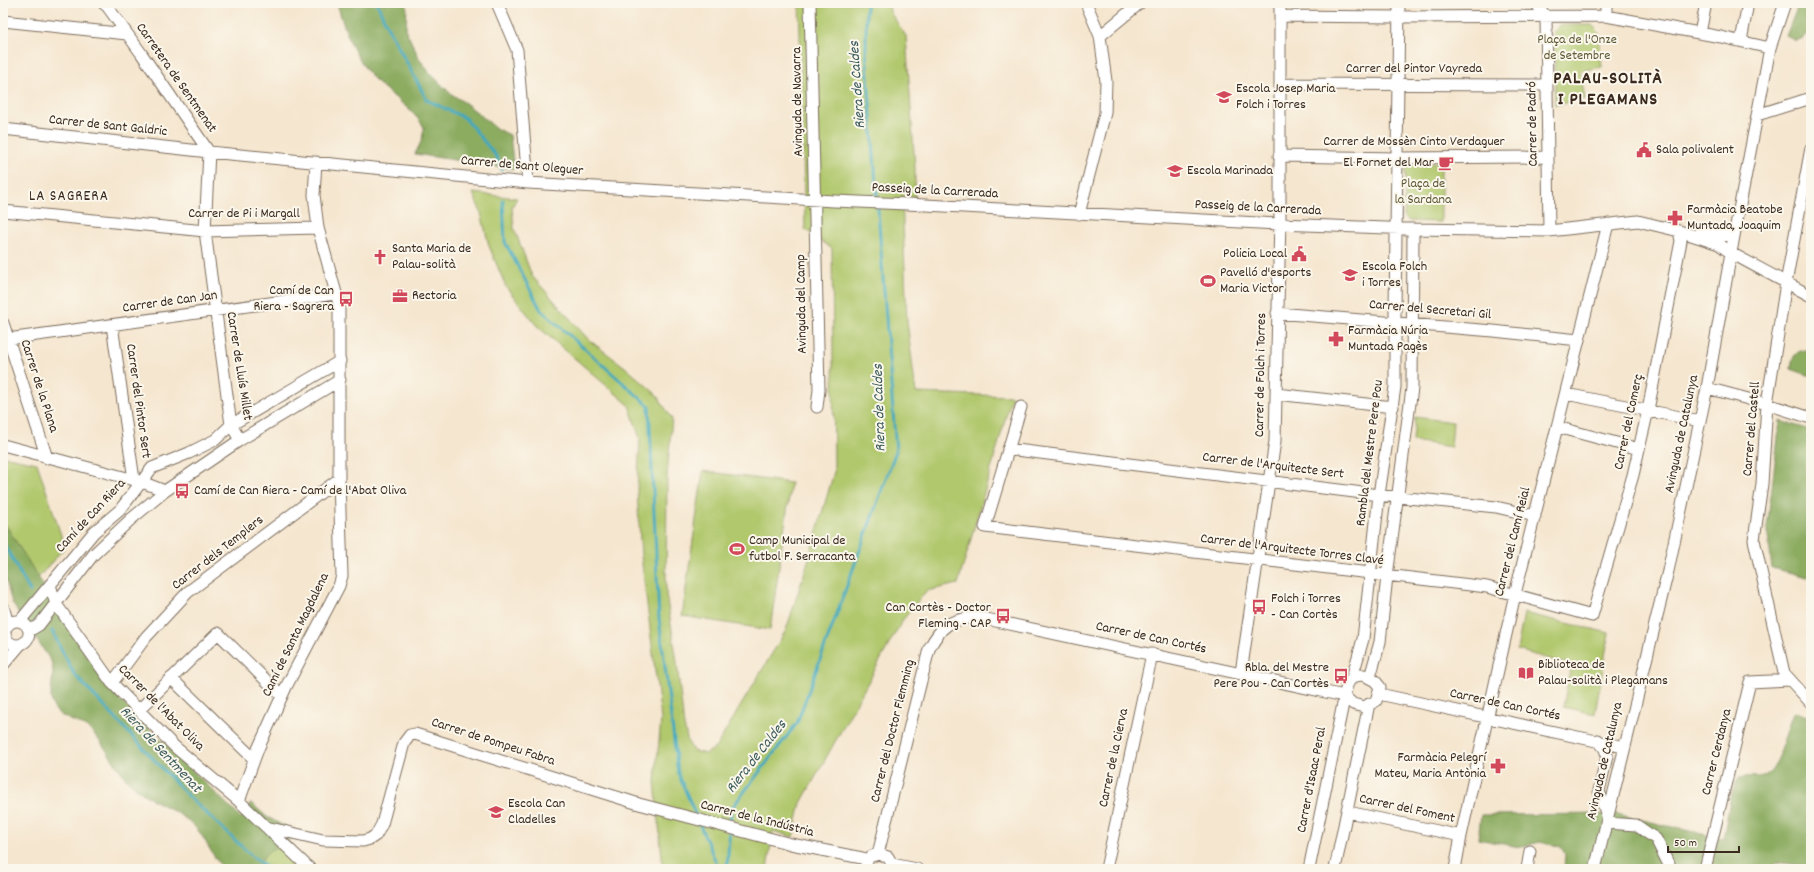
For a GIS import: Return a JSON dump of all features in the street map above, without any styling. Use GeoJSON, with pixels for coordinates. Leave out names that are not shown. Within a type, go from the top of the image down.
{"type":"FeatureCollection","features":[{"type":"Feature","properties":{"kind":"street","name":"Carretera de Sentmenat"},"geometry":{"type":"LineString","coordinates":[[103,3],[128,34],[209,152]]}},
{"type":"Feature","properties":{"kind":"street"},"geometry":{"type":"LineString","coordinates":[[497,3],[516,50],[528,183]]}},
{"type":"Feature","properties":{"kind":"street","name":"Avinguda de Navarra"},"geometry":{"type":"LineString","coordinates":[[810,3],[815,200]]}},
{"type":"Feature","properties":{"kind":"street"},"geometry":{"type":"LineString","coordinates":[[1079,214],[1105,113],[1106,81],[1100,36],[1086,3]]}},
{"type":"Feature","properties":{"kind":"street"},"geometry":{"type":"LineString","coordinates":[[1100,36],[1140,3]]}},
{"type":"Feature","properties":{"kind":"street","name":"Carrer de Folch i Torres"},"geometry":{"type":"LineString","coordinates":[[1241,673],[1275,441],[1279,224],[1280,3]]}},
{"type":"Feature","properties":{"kind":"street","name":"Rambla del Mestre Pere Pou"},"geometry":{"type":"LineString","coordinates":[[1352,678],[1363,639],[1379,495],[1395,387],[1399,3]]}},
{"type":"Feature","properties":{"kind":"street"},"geometry":{"type":"LineString","coordinates":[[1536,3],[1546,17]]}},
{"type":"Feature","properties":{"kind":"street"},"geometry":{"type":"LineString","coordinates":[[1606,3],[1606,16]]}},
{"type":"Feature","properties":{"kind":"street"},"geometry":{"type":"LineString","coordinates":[[1700,33],[1706,3]]}},
{"type":"Feature","properties":{"kind":"street"},"geometry":{"type":"LineString","coordinates":[[1742,41],[1748,3]]}},
{"type":"Feature","properties":{"kind":"street","name":"Avinguda de Catalunya"},"geometry":{"type":"LineString","coordinates":[[1595,869],[1630,720],[1668,571],[1707,388],[1770,48],[1785,3]]}},
{"type":"Feature","properties":{"kind":"street"},"geometry":{"type":"LineString","coordinates":[[1280,16],[1606,16],[1742,41],[1770,48]]}},
{"type":"Feature","properties":{"kind":"street","name":"Carrer de Padró"},"geometry":{"type":"LineString","coordinates":[[1546,17],[1549,231]]}},
{"type":"Feature","properties":{"kind":"street"},"geometry":{"type":"LineString","coordinates":[[3,21],[128,34]]}},
{"type":"Feature","properties":{"kind":"street","name":"Carrer del Pintor Vayreda"},"geometry":{"type":"LineString","coordinates":[[1280,84],[1547,85]]}},
{"type":"Feature","properties":{"kind":"street"},"geometry":{"type":"LineString","coordinates":[[1757,115],[1811,98]]}},
{"type":"Feature","properties":{"kind":"street","name":"Carrer de Sant Galdric"},"geometry":{"type":"LineString","coordinates":[[3,129],[209,152]]}},
{"type":"Feature","properties":{"kind":"street","name":"Carrer del Castell"},"geometry":{"type":"LineString","coordinates":[[1811,148],[1786,283],[1767,404],[1762,484],[1754,540],[1784,673],[1811,703]]}},
{"type":"Feature","properties":{"kind":"street","name":"Carrer de Sant Oleguer"},"geometry":{"type":"LineString","coordinates":[[209,152],[528,183],[834,201]]}},
{"type":"Feature","properties":{"kind":"street","name":"Carrer de Lluís Millet"},"geometry":{"type":"LineString","coordinates":[[209,152],[205,231],[231,425],[240,440]]}},
{"type":"Feature","properties":{"kind":"street","name":"Carrer de Mossèn Cinto Verdaguer"},"geometry":{"type":"LineString","coordinates":[[1279,156],[1398,158],[1548,157]]}},
{"type":"Feature","properties":{"kind":"street","name":"Camí de Santa Magdalena"},"geometry":{"type":"LineString","coordinates":[[239,801],[254,759],[282,696],[339,586],[342,576],[339,304],[318,228],[314,195],[316,162]]}},
{"type":"Feature","properties":{"kind":"street","name":"Avinguda del Camp"},"geometry":{"type":"LineString","coordinates":[[815,200],[819,390],[817,407]]}},
{"type":"Feature","properties":{"kind":"street","name":"Passeig de la Carrerada"},"geometry":{"type":"LineString","coordinates":[[834,201],[1396,229],[1549,231],[1638,221],[1679,231],[1734,236]]}},
{"type":"Feature","properties":{"kind":"street","name":"Carrer de Pi i Margall"},"geometry":{"type":"LineString","coordinates":[[3,211],[205,231],[318,228]]}},
{"type":"Feature","properties":{"kind":"street","name":"Carrer del Camí Reial"},"geometry":{"type":"LineString","coordinates":[[1455,869],[1460,836],[1515,594],[1608,224]]}},
{"type":"Feature","properties":{"kind":"street"},"geometry":{"type":"LineString","coordinates":[[1370,677],[1380,642],[1397,496],[1412,388],[1411,324],[1413,229]]}},
{"type":"Feature","properties":{"kind":"street","name":"Passeig de la Carrerada"},"geometry":{"type":"LineString","coordinates":[[1679,231],[1811,296]]}},
{"type":"Feature","properties":{"kind":"street","name":"Carrer del Comerç"},"geometry":{"type":"LineString","coordinates":[[1592,616],[1639,449],[1648,410],[1681,241],[1679,231]]}},
{"type":"Feature","properties":{"kind":"street","name":"Carrer de Can Jan"},"geometry":{"type":"LineString","coordinates":[[8,339],[336,294]]}},
{"type":"Feature","properties":{"kind":"street","name":"Carrer del Secretari Gil"},"geometry":{"type":"LineString","coordinates":[[1277,313],[1395,322],[1579,340]]}},
{"type":"Feature","properties":{"kind":"street","name":"Carrer de la Plana"},"geometry":{"type":"LineString","coordinates":[[3,323],[47,458]]}},
{"type":"Feature","properties":{"kind":"street","name":"Carrer del Pintor Sert"},"geometry":{"type":"LineString","coordinates":[[112,325],[138,481]]}},
{"type":"Feature","properties":{"kind":"street","name":"Camí de Can Riera"},"geometry":{"type":"LineString","coordinates":[[20,621],[94,532],[120,510],[138,481],[152,468],[189,453],[215,440],[231,425],[340,361]]}},
{"type":"Feature","properties":{"kind":"street","name":"Camí de Can Riera"},"geometry":{"type":"LineString","coordinates":[[29,631],[39,625],[93,555],[130,520],[165,491],[240,440],[340,380]]}},
{"type":"Feature","properties":{"kind":"street"},"geometry":{"type":"LineString","coordinates":[[1707,388],[1767,404],[1811,418]]}},
{"type":"Feature","properties":{"kind":"street"},"geometry":{"type":"LineString","coordinates":[[1276,394],[1393,407]]}},
{"type":"Feature","properties":{"kind":"street"},"geometry":{"type":"LineString","coordinates":[[1566,394],[1700,421]]}},
{"type":"Feature","properties":{"kind":"street"},"geometry":{"type":"LineString","coordinates":[[1008,449],[1021,408]]}},
{"type":"Feature","properties":{"kind":"street"},"geometry":{"type":"LineString","coordinates":[[1557,427],[1639,449]]}},
{"type":"Feature","properties":{"kind":"street"},"geometry":{"type":"LineString","coordinates":[[3,446],[138,481],[165,491]]}},
{"type":"Feature","properties":{"kind":"street","name":"Carrer de l'Arquitecte Sert"},"geometry":{"type":"LineString","coordinates":[[1008,449],[1379,495],[1496,507],[1535,516]]}},
{"type":"Feature","properties":{"kind":"street","name":"Carrer de l'Arquitecte Torres Clavé"},"geometry":{"type":"LineString","coordinates":[[1008,449],[985,527],[1258,561],[1487,587],[1592,616]]}},
{"type":"Feature","properties":{"kind":"street","name":"Carrer dels Templers"},"geometry":{"type":"LineString","coordinates":[[112,683],[146,638],[188,592],[340,479]]}},
{"type":"Feature","properties":{"kind":"street","name":"Carrer de l'Abat Oliva"},"geometry":{"type":"LineString","coordinates":[[50,585],[56,604],[112,683],[140,709],[175,747],[239,801],[310,869]]}},
{"type":"Feature","properties":{"kind":"street"},"geometry":{"type":"LineString","coordinates":[[3,606],[5,632],[10,643],[20,645]]}},
{"type":"Feature","properties":{"kind":"street","name":"Carrer de Can Cortés"},"geometry":{"type":"LineString","coordinates":[[950,623],[964,618],[977,616],[1344,696]]}},
{"type":"Feature","properties":{"kind":"street"},"geometry":{"type":"LineString","coordinates":[[3,665],[20,645],[28,639],[29,631],[26,625],[20,621],[14,621],[5,632]]}},
{"type":"Feature","properties":{"kind":"street","name":"Carrer del Doctor Flemming"},"geometry":{"type":"LineString","coordinates":[[878,854],[929,649],[937,634],[950,623]]}},
{"type":"Feature","properties":{"kind":"street"},"geometry":{"type":"LineString","coordinates":[[140,709],[218,633],[282,696]]}},
{"type":"Feature","properties":{"kind":"street","name":"Carrer de la Cierva"},"geometry":{"type":"LineString","coordinates":[[1106,869],[1152,654]]}},
{"type":"Feature","properties":{"kind":"street"},"geometry":{"type":"LineString","coordinates":[[1358,675],[1370,677],[1379,684],[1379,694],[1376,701],[1364,707],[1358,706],[1344,696],[1347,683],[1352,678],[1358,675]]}},
{"type":"Feature","properties":{"kind":"street"},"geometry":{"type":"LineString","coordinates":[[171,678],[254,759]]}},
{"type":"Feature","properties":{"kind":"street","name":"Carrer Cerdanya"},"geometry":{"type":"LineString","coordinates":[[1705,869],[1750,682],[1790,680]]}},
{"type":"Feature","properties":{"kind":"street","name":"Carrer de Can Cortés"},"geometry":{"type":"LineString","coordinates":[[1379,694],[1598,740],[1624,747]]}},
{"type":"Feature","properties":{"kind":"street","name":"Carrer d'Isaac Peral"},"geometry":{"type":"LineString","coordinates":[[1309,869],[1344,696]]}},
{"type":"Feature","properties":{"kind":"street"},"geometry":{"type":"LineString","coordinates":[[1335,869],[1348,812],[1369,704]]}},
{"type":"Feature","properties":{"kind":"street"},"geometry":{"type":"LineString","coordinates":[[1630,720],[1625,730],[1618,736],[1598,740],[1605,749],[1607,756],[1599,792],[1606,820],[1636,826],[1656,839],[1671,869]]}},
{"type":"Feature","properties":{"kind":"street","name":"Carrer de Pompeu Fabra"},"geometry":{"type":"LineString","coordinates":[[266,827],[323,840],[363,841],[370,839],[380,830],[404,743],[410,735],[415,734],[639,804]]}},
{"type":"Feature","properties":{"kind":"street","name":"Carrer de la Indústria"},"geometry":{"type":"LineString","coordinates":[[639,804],[791,844],[862,858],[867,865]]}},
{"type":"Feature","properties":{"kind":"street","name":"Carrer del Foment"},"geometry":{"type":"LineString","coordinates":[[1348,812],[1460,836]]}},
{"type":"Feature","properties":{"kind":"street"},"geometry":{"type":"LineString","coordinates":[[1527,869],[1530,851]]}},
{"type":"Feature","properties":{"kind":"street"},"geometry":{"type":"LineString","coordinates":[[867,865],[872,856],[878,854],[888,857],[892,866],[917,869]]}},
{"type":"Feature","properties":{"kind":"green space"},"geometry":{"type":"Polygon","coordinates":[[[337,3],[407,3],[406,31],[420,60],[429,72],[450,93],[468,105],[497,129],[510,135],[514,169],[415,154],[422,140],[424,127],[414,114],[381,86],[361,63],[343,24],[337,3]]]}},
{"type":"Feature","properties":{"kind":"green space"},"geometry":{"type":"Polygon","coordinates":[[[799,3],[889,3],[890,12],[906,36],[915,168],[915,197],[902,196],[907,321],[916,393],[1012,396],[958,584],[926,591],[902,621],[801,803],[793,837],[773,831],[767,869],[663,869],[655,782],[661,720],[641,555],[637,491],[640,439],[629,405],[537,326],[506,287],[489,246],[481,213],[473,193],[517,198],[512,207],[514,228],[532,276],[589,340],[625,367],[657,395],[672,419],[667,476],[666,594],[676,655],[684,726],[688,742],[693,751],[706,754],[716,747],[786,630],[834,472],[832,249],[805,229],[799,3]]]}},
{"type":"Feature","properties":{"kind":"green space"},"geometry":{"type":"Polygon","coordinates":[[[1799,3],[1811,3],[1811,30],[1803,38],[1796,41],[1786,36],[1799,3]]]}},
{"type":"Feature","properties":{"kind":"green space","name":"Plaça de l'Onze de Setembre"},"geometry":{"type":"Polygon","coordinates":[[[1560,25],[1592,25],[1599,32],[1602,67],[1580,71],[1585,99],[1555,105],[1554,31],[1560,25]]]}},
{"type":"Feature","properties":{"kind":"green space","name":"Plaça de la Sardana"},"geometry":{"type":"Polygon","coordinates":[[[1441,163],[1441,222],[1409,221],[1404,217],[1406,167],[1410,164],[1441,163]]]}},
{"type":"Feature","properties":{"kind":"green space"},"geometry":{"type":"Polygon","coordinates":[[[1811,350],[1811,376],[1791,369],[1796,354],[1802,351],[1811,350]]]}},
{"type":"Feature","properties":{"kind":"green space"},"geometry":{"type":"Polygon","coordinates":[[[1415,417],[1453,422],[1451,447],[1413,441],[1415,417]]]}},
{"type":"Feature","properties":{"kind":"green space"},"geometry":{"type":"Polygon","coordinates":[[[1780,421],[1811,430],[1811,578],[1772,568],[1767,528],[1780,421]]]}},
{"type":"Feature","properties":{"kind":"green space"},"geometry":{"type":"Polygon","coordinates":[[[3,456],[37,463],[65,547],[38,578],[3,521],[3,456]]]}},
{"type":"Feature","properties":{"kind":"green space","name":"Camp Municipal de futbol F. Serracanta"},"geometry":{"type":"Polygon","coordinates":[[[703,471],[791,483],[770,630],[682,616],[703,471]]]}},
{"type":"Feature","properties":{"kind":"green space"},"geometry":{"type":"Polygon","coordinates":[[[3,521],[107,687],[241,818],[251,803],[267,817],[288,828],[289,843],[283,848],[274,849],[267,853],[262,860],[261,869],[224,869],[215,858],[201,834],[191,823],[177,813],[148,797],[135,787],[122,774],[102,744],[90,730],[61,715],[54,708],[51,697],[53,667],[51,661],[12,603],[3,569],[3,521]]]}},
{"type":"Feature","properties":{"kind":"green space"},"geometry":{"type":"Polygon","coordinates":[[[1524,613],[1609,633],[1595,714],[1563,707],[1571,665],[1517,650],[1524,613]]]}},
{"type":"Feature","properties":{"kind":"green space"},"geometry":{"type":"Polygon","coordinates":[[[1794,712],[1811,717],[1811,867],[1776,862],[1770,869],[1564,869],[1565,854],[1561,847],[1540,842],[1519,847],[1478,839],[1481,815],[1617,814],[1723,839],[1730,801],[1736,780],[1745,777],[1758,777],[1769,773],[1777,762],[1794,712]]]}},
{"type":"Feature","properties":{"kind":"green space"},"geometry":{"type":"Polygon","coordinates":[[[276,848],[283,848],[317,869],[261,869],[265,856],[276,848]]]}},
{"type":"Feature","properties":{"kind":"waterway"},"geometry":{"type":"LineString","coordinates":[[377,3],[388,28],[427,100],[465,118],[496,156],[502,170]]}},
{"type":"Feature","properties":{"kind":"waterway","name":"Riera de Caldes"},"geometry":{"type":"LineString","coordinates":[[727,869],[731,809],[797,723],[896,451],[866,50],[866,3]]}},
{"type":"Feature","properties":{"kind":"waterway"},"geometry":{"type":"LineString","coordinates":[[503,200],[505,242],[541,310],[649,406],[659,618],[678,773],[696,816]]}},
{"type":"Feature","properties":{"kind":"waterway","name":"Riera de Sentmenat"},"geometry":{"type":"LineString","coordinates":[[3,542],[30,591]]}},
{"type":"Feature","properties":{"kind":"waterway","name":"Riera de Sentmenat"},"geometry":{"type":"LineString","coordinates":[[52,631],[74,674],[188,796],[253,857],[270,869]]}},
{"type":"Feature","properties":{"kind":"waterway"},"geometry":{"type":"LineString","coordinates":[[699,823],[719,869]]}},
{"type":"Feature","properties":{"kind":"place","name":"Escola Josep Maria Folch i Torres"},"geometry":{"type":"Point","coordinates":[1224,97]}},
{"type":"Feature","properties":{"kind":"place","name":"Sala polivalent"},"geometry":{"type":"Point","coordinates":[1644,150]}},
{"type":"Feature","properties":{"kind":"place","name":"El Fornet del Mar"},"geometry":{"type":"Point","coordinates":[1446,163]}},
{"type":"Feature","properties":{"kind":"place","name":"Escola Marinada"},"geometry":{"type":"Point","coordinates":[1175,171]}},
{"type":"Feature","properties":{"kind":"place","name":"Farmàcia Beatobe Muntada, Joaquim"},"geometry":{"type":"Point","coordinates":[1675,218]}},
{"type":"Feature","properties":{"kind":"place","name":"Policia Local"},"geometry":{"type":"Point","coordinates":[1299,254]}},
{"type":"Feature","properties":{"kind":"place","name":"Santa Maria de Palau-solità"},"geometry":{"type":"Point","coordinates":[380,257]}},
{"type":"Feature","properties":{"kind":"place","name":"Escola Folch i Torres"},"geometry":{"type":"Point","coordinates":[1350,275]}},
{"type":"Feature","properties":{"kind":"place","name":"Pavelló d'esports Maria Victor"},"geometry":{"type":"Point","coordinates":[1208,281]}},
{"type":"Feature","properties":{"kind":"place","name":"Rectoria"},"geometry":{"type":"Point","coordinates":[400,296]}},
{"type":"Feature","properties":{"kind":"place","name":"Camí de Can Riera - Sagrera"},"geometry":{"type":"Point","coordinates":[346,299]}},
{"type":"Feature","properties":{"kind":"place","name":"Farmàcia Núria Muntada Pagès"},"geometry":{"type":"Point","coordinates":[1336,339]}},
{"type":"Feature","properties":{"kind":"place","name":"Camí de Can Riera - Camí de l'Abat Oliva"},"geometry":{"type":"Point","coordinates":[182,491]}},
{"type":"Feature","properties":{"kind":"place","name":"Camp Municipal de futbol F. Serracanta"},"geometry":{"type":"Point","coordinates":[737,549]}},
{"type":"Feature","properties":{"kind":"place","name":"Folch i Torres - Can Cortès"},"geometry":{"type":"Point","coordinates":[1259,607]}},
{"type":"Feature","properties":{"kind":"place","name":"Can Cortès - Doctor Fleming - CAP"},"geometry":{"type":"Point","coordinates":[1003,616]}},
{"type":"Feature","properties":{"kind":"place","name":"Biblioteca de Palau-solità i Plegamans"},"geometry":{"type":"Point","coordinates":[1526,673]}},
{"type":"Feature","properties":{"kind":"place","name":"Rbla. del Mestre Pere Pou - Can Cortès"},"geometry":{"type":"Point","coordinates":[1341,676]}},
{"type":"Feature","properties":{"kind":"place","name":"Farmàcia Pelegrí Mateu, Maria Antònia"},"geometry":{"type":"Point","coordinates":[1498,766]}},
{"type":"Feature","properties":{"kind":"place","name":"Escola Can Cladelles"},"geometry":{"type":"Point","coordinates":[496,812]}},
{"type":"Feature","properties":{"kind":"district","name":"PALAU-SOLITÀ I PLEGAMANS"},"geometry":{"type":"Point","coordinates":[1608,89]}},
{"type":"Feature","properties":{"kind":"district","name":"LA SAGRERA"},"geometry":{"type":"Point","coordinates":[69,197]}}]}
